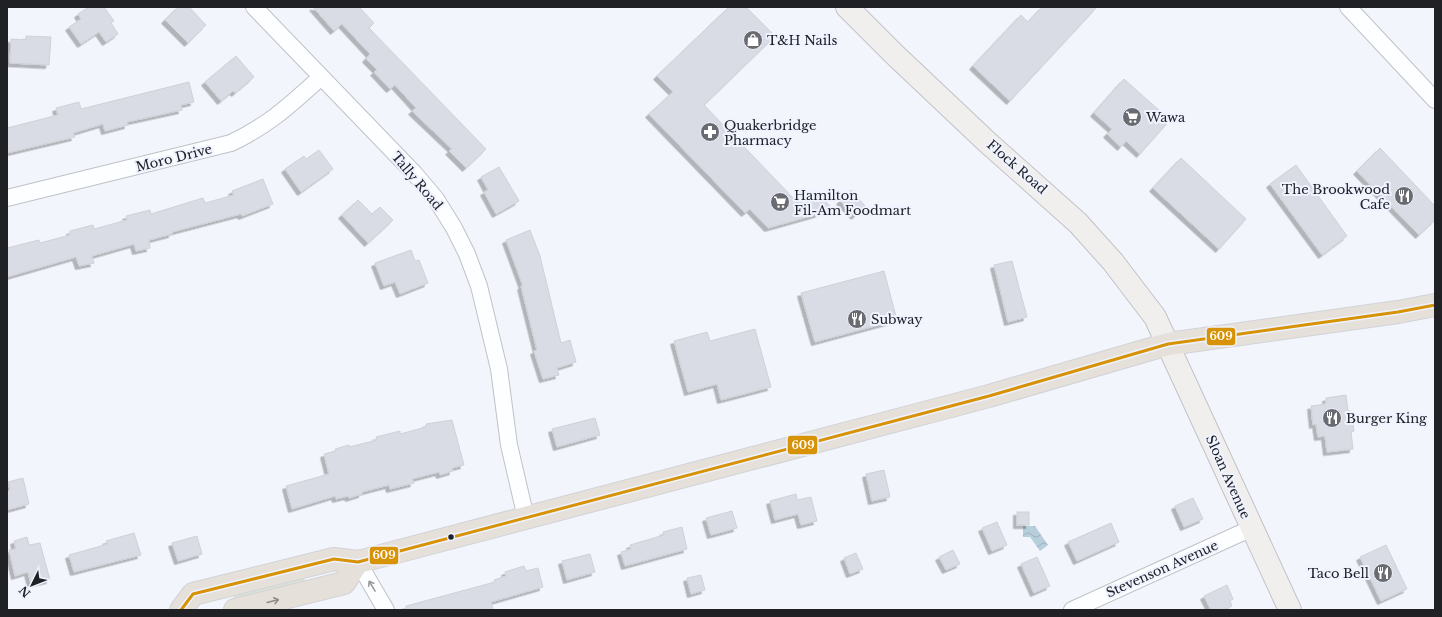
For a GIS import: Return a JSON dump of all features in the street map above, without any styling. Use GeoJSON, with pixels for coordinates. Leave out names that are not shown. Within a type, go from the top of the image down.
{"type":"FeatureCollection","features":[{"type":"Feature","properties":{"kind":"main road","name":"Flock Road"},"geometry":{"type":"LineString","coordinates":[[847,7],[894,54],[981,136],[1078,223],[1113,262],[1155,317],[1168,344]]}},
{"type":"Feature","properties":{"kind":"main road"},"geometry":{"type":"LineString","coordinates":[[181,610],[193,594],[334,558],[358,562],[988,396],[1168,344],[1398,312],[1435,305]]}},
{"type":"Feature","properties":{"kind":"main road","name":"Sloan Avenue"},"geometry":{"type":"LineString","coordinates":[[1168,344],[1290,610]]}},
{"type":"Feature","properties":{"kind":"main road"},"geometry":{"type":"LineString","coordinates":[[235,610],[344,583],[358,562]]}},
{"type":"Feature","properties":{"kind":"street","name":"Tally Road"},"geometry":{"type":"LineString","coordinates":[[254,7],[423,184],[436,200],[454,228],[467,254],[479,286],[499,369],[510,445],[526,518]]}},
{"type":"Feature","properties":{"kind":"street"},"geometry":{"type":"LineString","coordinates":[[1348,7],[1435,100]]}},
{"type":"Feature","properties":{"kind":"street","name":"Moro Drive"},"geometry":{"type":"LineString","coordinates":[[7,198],[231,143],[254,133],[275,119],[321,77]]}},
{"type":"Feature","properties":{"kind":"street","name":"Stevenson Avenue"},"geometry":{"type":"LineString","coordinates":[[1072,610],[1252,528]]}},
{"type":"Feature","properties":{"kind":"street"},"geometry":{"type":"LineString","coordinates":[[358,562],[386,610]]}},
{"type":"Feature","properties":{"kind":"shaded area"},"geometry":{"type":"Polygon","coordinates":[[[303,578],[305,580],[302,583],[233,599],[234,596],[239,593],[303,578]]]}},
{"type":"Feature","properties":{"kind":"water"},"geometry":{"type":"Polygon","coordinates":[[[1023,526],[1035,526],[1048,545],[1040,551],[1030,537],[1023,537],[1023,526]]]}},
{"type":"Feature","properties":{"kind":"building"},"geometry":{"type":"Polygon","coordinates":[[[89,7],[104,7],[114,21],[111,23],[118,34],[106,42],[99,32],[81,44],[69,27],[81,19],[78,14],[89,7]]]}},
{"type":"Feature","properties":{"kind":"building"},"geometry":{"type":"Polygon","coordinates":[[[178,7],[189,7],[206,25],[188,43],[165,20],[178,7]]]}},
{"type":"Feature","properties":{"kind":"building"},"geometry":{"type":"Polygon","coordinates":[[[313,7],[359,7],[374,23],[369,28],[486,149],[466,168],[449,151],[452,149],[412,111],[416,108],[395,85],[390,89],[374,72],[377,70],[366,59],[370,54],[342,24],[334,31],[313,7]]]}},
{"type":"Feature","properties":{"kind":"building"},"geometry":{"type":"Polygon","coordinates":[[[729,7],[746,7],[775,36],[704,105],[797,202],[808,192],[817,193],[830,206],[818,214],[768,228],[750,209],[745,213],[649,114],[673,92],[657,76],[729,7]]]}},
{"type":"Feature","properties":{"kind":"building"},"geometry":{"type":"Polygon","coordinates":[[[1042,7],[1097,7],[1010,101],[973,66],[1021,15],[1028,22],[1042,7]]]}},
{"type":"Feature","properties":{"kind":"building"},"geometry":{"type":"Polygon","coordinates":[[[26,36],[51,37],[49,65],[10,63],[11,39],[26,40],[26,36]]]}},
{"type":"Feature","properties":{"kind":"building"},"geometry":{"type":"Polygon","coordinates":[[[236,56],[254,77],[235,93],[233,91],[221,101],[205,82],[236,56]]]}},
{"type":"Feature","properties":{"kind":"building","name":"Wawa"},"geometry":{"type":"Polygon","coordinates":[[[1124,79],[1170,120],[1140,154],[1126,141],[1121,147],[1107,134],[1112,129],[1094,113],[1124,79]]]}},
{"type":"Feature","properties":{"kind":"building"},"geometry":{"type":"Polygon","coordinates":[[[189,82],[194,102],[181,105],[182,110],[127,122],[128,125],[105,131],[103,124],[73,133],[75,137],[7,153],[7,128],[58,115],[56,108],[79,102],[81,109],[189,82]]]}},
{"type":"Feature","properties":{"kind":"building"},"geometry":{"type":"Polygon","coordinates":[[[1380,148],[1435,206],[1435,220],[1419,235],[1357,171],[1380,148]]]}},
{"type":"Feature","properties":{"kind":"building"},"geometry":{"type":"Polygon","coordinates":[[[319,150],[333,169],[301,192],[285,169],[304,156],[306,159],[319,150]]]}},
{"type":"Feature","properties":{"kind":"building","name":"Wawa"},"geometry":{"type":"Polygon","coordinates":[[[1181,158],[1246,219],[1219,249],[1153,188],[1181,158]]]}},
{"type":"Feature","properties":{"kind":"building"},"geometry":{"type":"Polygon","coordinates":[[[1296,165],[1347,236],[1322,255],[1270,184],[1296,165]]]}},
{"type":"Feature","properties":{"kind":"building"},"geometry":{"type":"Polygon","coordinates":[[[499,167],[519,201],[496,214],[484,192],[488,190],[481,177],[499,167]]]}},
{"type":"Feature","properties":{"kind":"building"},"geometry":{"type":"Polygon","coordinates":[[[263,179],[273,204],[242,216],[241,214],[172,232],[172,234],[149,240],[150,248],[136,251],[134,244],[92,256],[94,263],[79,266],[76,257],[7,277],[7,248],[39,240],[40,243],[70,235],[70,231],[93,225],[94,229],[127,220],[126,216],[150,210],[151,214],[203,198],[205,203],[234,195],[232,191],[263,179]]]}},
{"type":"Feature","properties":{"kind":"building"},"geometry":{"type":"Polygon","coordinates":[[[851,190],[865,206],[855,216],[840,201],[851,190]]]}},
{"type":"Feature","properties":{"kind":"building"},"geometry":{"type":"Polygon","coordinates":[[[358,200],[372,214],[380,207],[393,220],[368,243],[342,215],[358,200]]]}},
{"type":"Feature","properties":{"kind":"building"},"geometry":{"type":"Polygon","coordinates":[[[530,230],[540,256],[561,343],[570,340],[576,362],[557,368],[559,375],[543,379],[534,351],[537,350],[521,286],[523,286],[506,240],[530,230]]]}},
{"type":"Feature","properties":{"kind":"building"},"geometry":{"type":"Polygon","coordinates":[[[411,250],[415,261],[419,260],[428,283],[400,294],[395,282],[384,286],[375,263],[411,250]]]}},
{"type":"Feature","properties":{"kind":"building"},"geometry":{"type":"Polygon","coordinates":[[[1012,261],[1027,317],[1008,322],[994,265],[1012,261]]]}},
{"type":"Feature","properties":{"kind":"building"},"geometry":{"type":"Polygon","coordinates":[[[884,271],[897,320],[815,342],[801,293],[884,271]]]}},
{"type":"Feature","properties":{"kind":"building"},"geometry":{"type":"Polygon","coordinates":[[[755,329],[771,387],[721,400],[717,384],[688,392],[674,341],[707,332],[710,341],[755,329]]]}},
{"type":"Feature","properties":{"kind":"building","name":"Burger King"},"geometry":{"type":"Polygon","coordinates":[[[1346,395],[1348,411],[1351,411],[1354,431],[1351,432],[1353,449],[1327,452],[1325,436],[1318,437],[1316,424],[1313,425],[1311,406],[1326,404],[1326,398],[1346,395]]]}},
{"type":"Feature","properties":{"kind":"building"},"geometry":{"type":"Polygon","coordinates":[[[595,418],[600,435],[557,447],[552,429],[595,418]]]}},
{"type":"Feature","properties":{"kind":"building"},"geometry":{"type":"Polygon","coordinates":[[[452,420],[464,465],[452,468],[453,471],[440,475],[439,472],[412,479],[414,483],[390,489],[389,485],[362,492],[362,494],[349,498],[348,496],[336,499],[335,496],[292,509],[286,486],[329,474],[324,454],[336,451],[335,449],[349,445],[349,447],[377,440],[376,437],[400,431],[400,434],[426,427],[426,424],[452,420]]]}},
{"type":"Feature","properties":{"kind":"building"},"geometry":{"type":"Polygon","coordinates":[[[884,470],[890,497],[872,501],[866,474],[884,470]]]}},
{"type":"Feature","properties":{"kind":"building"},"geometry":{"type":"Polygon","coordinates":[[[23,478],[29,504],[7,510],[7,491],[10,490],[8,482],[23,478]]]}},
{"type":"Feature","properties":{"kind":"building"},"geometry":{"type":"Polygon","coordinates":[[[796,494],[797,500],[811,497],[817,521],[801,525],[798,514],[775,520],[770,501],[796,494]]]}},
{"type":"Feature","properties":{"kind":"building"},"geometry":{"type":"Polygon","coordinates":[[[1193,498],[1203,519],[1184,527],[1175,506],[1193,498]]]}},
{"type":"Feature","properties":{"kind":"building"},"geometry":{"type":"Polygon","coordinates":[[[732,511],[737,528],[711,535],[706,518],[732,511]]]}},
{"type":"Feature","properties":{"kind":"building"},"geometry":{"type":"Polygon","coordinates":[[[1017,512],[1029,512],[1029,525],[1017,525],[1017,512]]]}},
{"type":"Feature","properties":{"kind":"building"},"geometry":{"type":"Polygon","coordinates":[[[997,522],[1007,545],[992,551],[982,528],[997,522]]]}},
{"type":"Feature","properties":{"kind":"building"},"geometry":{"type":"Polygon","coordinates":[[[1111,523],[1119,542],[1077,561],[1068,542],[1111,523]]]}},
{"type":"Feature","properties":{"kind":"building"},"geometry":{"type":"Polygon","coordinates":[[[682,527],[687,549],[625,566],[621,552],[631,549],[630,545],[664,535],[663,532],[682,527]]]}},
{"type":"Feature","properties":{"kind":"building"},"geometry":{"type":"Polygon","coordinates":[[[134,533],[141,555],[74,572],[69,555],[108,544],[106,541],[134,533]]]}},
{"type":"Feature","properties":{"kind":"building"},"geometry":{"type":"Polygon","coordinates":[[[197,536],[202,554],[178,561],[172,543],[197,536]]]}},
{"type":"Feature","properties":{"kind":"building"},"geometry":{"type":"Polygon","coordinates":[[[27,537],[29,545],[40,543],[50,580],[31,584],[28,572],[15,576],[9,550],[16,549],[14,541],[27,537]]]}},
{"type":"Feature","properties":{"kind":"building","name":"Taco Bell"},"geometry":{"type":"Polygon","coordinates":[[[1386,545],[1407,589],[1381,601],[1360,557],[1386,545]]]}},
{"type":"Feature","properties":{"kind":"building"},"geometry":{"type":"Polygon","coordinates":[[[953,550],[960,564],[946,570],[939,557],[953,550]]]}},
{"type":"Feature","properties":{"kind":"building"},"geometry":{"type":"Polygon","coordinates":[[[856,553],[863,569],[850,574],[844,558],[856,553]]]}},
{"type":"Feature","properties":{"kind":"building"},"geometry":{"type":"Polygon","coordinates":[[[590,554],[595,572],[567,580],[562,561],[590,554]]]}},
{"type":"Feature","properties":{"kind":"building"},"geometry":{"type":"Polygon","coordinates":[[[1037,557],[1050,586],[1034,593],[1021,564],[1037,557]]]}},
{"type":"Feature","properties":{"kind":"building"},"geometry":{"type":"Polygon","coordinates":[[[524,566],[526,571],[538,568],[543,587],[491,602],[493,610],[406,610],[406,606],[495,582],[494,580],[506,576],[505,572],[524,566]]]}},
{"type":"Feature","properties":{"kind":"building"},"geometry":{"type":"Polygon","coordinates":[[[701,575],[705,590],[691,594],[687,578],[701,575]]]}},
{"type":"Feature","properties":{"kind":"building"},"geometry":{"type":"Polygon","coordinates":[[[1227,585],[1233,599],[1230,601],[1232,606],[1224,610],[1211,610],[1204,596],[1227,585]]]}},
{"type":"Feature","properties":{"kind":"transit line","name":"609"},"geometry":{"type":"LineString","coordinates":[[181,610],[193,594],[334,559],[358,562],[989,396],[1168,344],[1398,312],[1435,305]]}},
{"type":"Feature","properties":{"kind":"place","name":"T&H Nails"},"geometry":{"type":"Point","coordinates":[753,40]}},
{"type":"Feature","properties":{"kind":"place","name":"Wawa"},"geometry":{"type":"Point","coordinates":[1132,117]}},
{"type":"Feature","properties":{"kind":"place","name":"Quakerbridge Pharmacy"},"geometry":{"type":"Point","coordinates":[710,132]}},
{"type":"Feature","properties":{"kind":"place","name":"The Brookwood Cafe"},"geometry":{"type":"Point","coordinates":[1404,196]}},
{"type":"Feature","properties":{"kind":"place","name":"Hamilton Fil-Am Foodmart"},"geometry":{"type":"Point","coordinates":[780,202]}},
{"type":"Feature","properties":{"kind":"place","name":"Subway"},"geometry":{"type":"Point","coordinates":[857,319]}},
{"type":"Feature","properties":{"kind":"place","name":"Burger King"},"geometry":{"type":"Point","coordinates":[1332,418]}},
{"type":"Feature","properties":{"kind":"place","name":"Taco Bell"},"geometry":{"type":"Point","coordinates":[1383,573]}}]}
